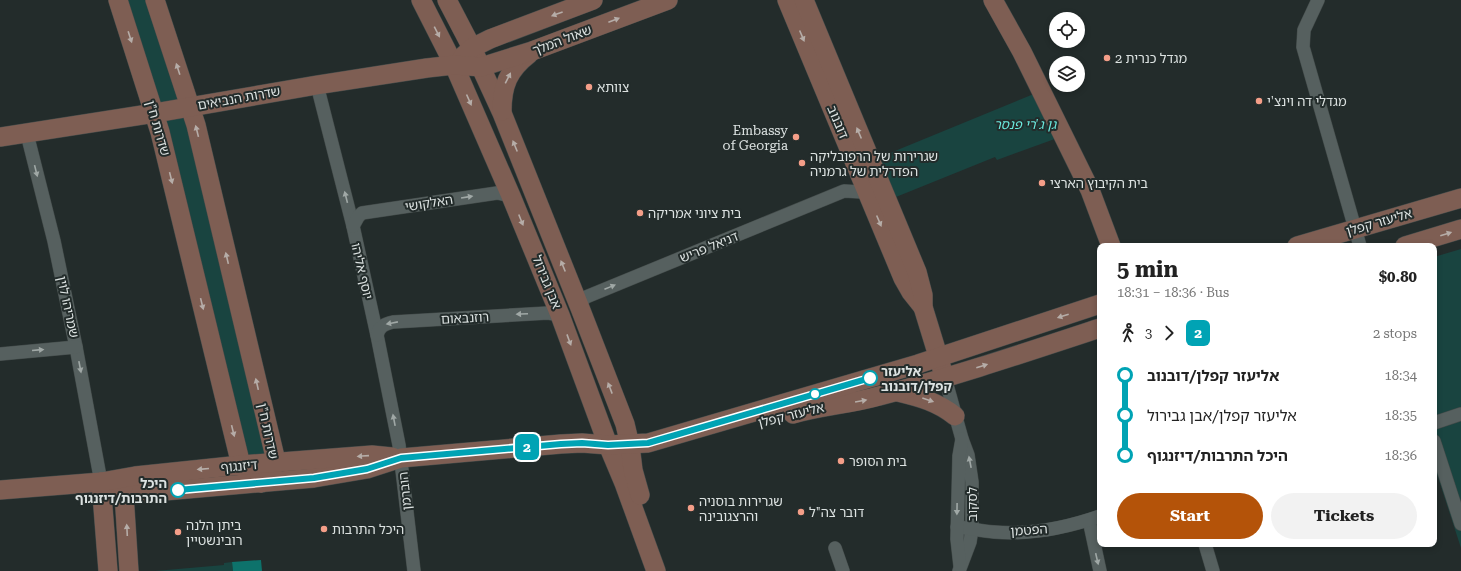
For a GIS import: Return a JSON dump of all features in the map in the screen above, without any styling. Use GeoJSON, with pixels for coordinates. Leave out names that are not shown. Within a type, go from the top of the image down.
{"type":"FeatureCollection","features":[{"type":"Feature","properties":{"kind":"street","name":"שדרות ח\"ן"},"geometry":{"type":"LineString","coordinates":[[118,0],[155,113],[241,465]]}},
{"type":"Feature","properties":{"kind":"street","name":"שדרות ח\"ן"},"geometry":{"type":"LineString","coordinates":[[155,0],[196,125],[276,463],[261,483]]}},
{"type":"Feature","properties":{"kind":"street","name":"אבן גבירול"},"geometry":{"type":"LineString","coordinates":[[421,0],[454,65],[512,196],[560,315],[656,571]]}},
{"type":"Feature","properties":{"kind":"street","name":"אבן גבירול"},"geometry":{"type":"LineString","coordinates":[[447,0],[472,48],[502,113],[625,424],[656,571]]}},
{"type":"Feature","properties":{"kind":"street","name":"שאול המלך"},"geometry":{"type":"LineString","coordinates":[[472,48],[490,38],[593,0]]}},
{"type":"Feature","properties":{"kind":"street","name":"שאול המלך"},"geometry":{"type":"LineString","coordinates":[[454,65],[481,67],[532,51],[668,0]]}},
{"type":"Feature","properties":{"kind":"street","name":"דובנוב"},"geometry":{"type":"LineString","coordinates":[[787,0],[903,278],[923,308]]}},
{"type":"Feature","properties":{"kind":"street","name":"דובנוב"},"geometry":{"type":"LineString","coordinates":[[804,0],[917,272],[923,308],[945,378]]}},
{"type":"Feature","properties":{"kind":"street"},"geometry":{"type":"LineString","coordinates":[[993,0],[1022,52],[1090,190],[1110,243]]}},
{"type":"Feature","properties":{"kind":"street"},"geometry":{"type":"LineString","coordinates":[[1318,0],[1304,30],[1303,47],[1357,238]]}},
{"type":"Feature","properties":{"kind":"street"},"geometry":{"type":"LineString","coordinates":[[454,65],[472,48]]}},
{"type":"Feature","properties":{"kind":"street"},"geometry":{"type":"LineString","coordinates":[[502,113],[503,94],[508,75],[523,58],[532,51]]}},
{"type":"Feature","properties":{"kind":"street","name":"שדרות הנביאים"},"geometry":{"type":"LineString","coordinates":[[0,137],[27,134],[317,85],[454,65]]}},
{"type":"Feature","properties":{"kind":"street","name":"יוסף אליהו"},"geometry":{"type":"LineString","coordinates":[[317,85],[353,226],[377,335],[401,458]]}},
{"type":"Feature","properties":{"kind":"street","name":"שמריהו לוין"},"geometry":{"type":"LineString","coordinates":[[27,134],[54,241],[76,347],[114,485]]}},
{"type":"Feature","properties":{"kind":"street"},"geometry":{"type":"LineString","coordinates":[[844,192],[848,186],[855,165]]}},
{"type":"Feature","properties":{"kind":"street","name":"האלקושי"},"geometry":{"type":"LineString","coordinates":[[353,226],[362,213],[496,192],[512,196]]}},
{"type":"Feature","properties":{"kind":"street","name":"דניאל פריש"},"geometry":{"type":"LineString","coordinates":[[580,308],[582,301],[586,296],[844,192],[862,192],[870,199]]}},
{"type":"Feature","properties":{"kind":"street","name":"אליעזר קפלן"},"geometry":{"type":"LineString","coordinates":[[1320,243],[1357,238],[1461,198]]}},
{"type":"Feature","properties":{"kind":"street"},"geometry":{"type":"LineString","coordinates":[[1415,243],[1461,229]]}},
{"type":"Feature","properties":{"kind":"street","name":"אליעזר קפלן"},"geometry":{"type":"LineString","coordinates":[[608,445],[619,453],[631,450],[648,443],[938,358],[1097,305]]}},
{"type":"Feature","properties":{"kind":"street","name":"רוזנבאום"},"geometry":{"type":"LineString","coordinates":[[377,335],[378,330],[383,325],[393,322],[548,313],[560,315]]}},
{"type":"Feature","properties":{"kind":"street","name":"אליעזר קפלן"},"geometry":{"type":"LineString","coordinates":[[631,450],[651,454],[810,409],[867,400],[945,378],[1097,329]]}},
{"type":"Feature","properties":{"kind":"street"},"geometry":{"type":"LineString","coordinates":[[0,354],[76,347]]}},
{"type":"Feature","properties":{"kind":"street","name":"לסקוב"},"geometry":{"type":"LineString","coordinates":[[945,378],[971,468],[972,529],[970,542],[959,570]]}},
{"type":"Feature","properties":{"kind":"street"},"geometry":{"type":"LineString","coordinates":[[896,391],[932,401],[948,410],[955,416]]}},
{"type":"Feature","properties":{"kind":"street"},"geometry":{"type":"LineString","coordinates":[[1437,422],[1461,414]]}},
{"type":"Feature","properties":{"kind":"street","name":"לסקוב"},"geometry":{"type":"LineString","coordinates":[[959,570],[957,527],[959,456],[962,439]]}},
{"type":"Feature","properties":{"kind":"street","name":"דיזנגוף"},"geometry":{"type":"LineString","coordinates":[[114,485],[241,465],[372,455],[401,458],[561,444],[582,443],[608,445]]}},
{"type":"Feature","properties":{"kind":"street"},"geometry":{"type":"LineString","coordinates":[[1437,450],[1461,524]]}},
{"type":"Feature","properties":{"kind":"street","name":"דיזנגוף"},"geometry":{"type":"LineString","coordinates":[[0,490],[114,485],[261,483],[314,478],[378,467],[401,458]]}},
{"type":"Feature","properties":{"kind":"street","name":"הוברמן"},"geometry":{"type":"LineString","coordinates":[[401,458],[414,571]]}},
{"type":"Feature","properties":{"kind":"street"},"geometry":{"type":"LineString","coordinates":[[241,465],[261,483]]}},
{"type":"Feature","properties":{"kind":"street"},"geometry":{"type":"LineString","coordinates":[[108,571],[114,485]]}},
{"type":"Feature","properties":{"kind":"street"},"geometry":{"type":"LineString","coordinates":[[114,485],[129,571]]}},
{"type":"Feature","properties":{"kind":"street"},"geometry":{"type":"LineString","coordinates":[[1094,518],[1097,544]]}},
{"type":"Feature","properties":{"kind":"street","name":"הפטמן"},"geometry":{"type":"LineString","coordinates":[[957,527],[993,532],[1025,532],[1065,527],[1094,518]]}},
{"type":"Feature","properties":{"kind":"street"},"geometry":{"type":"LineString","coordinates":[[1097,547],[1100,571]]}},
{"type":"Feature","properties":{"kind":"street"},"geometry":{"type":"LineString","coordinates":[[1206,547],[1213,571]]}},
{"type":"Feature","properties":{"kind":"street"},"geometry":{"type":"LineString","coordinates":[[835,548],[843,571]]}},
{"type":"Feature","properties":{"kind":"green space"},"geometry":{"type":"Polygon","coordinates":[[[122,0],[152,0],[189,114],[272,460],[243,461],[122,0]]]}},
{"type":"Feature","properties":{"kind":"green space","name":"גן ג'רי פנסר"},"geometry":{"type":"Polygon","coordinates":[[[1041,91],[1063,136],[997,160],[995,157],[891,199],[873,160],[1041,91]]]}},
{"type":"Feature","properties":{"kind":"green space"},"geometry":{"type":"Polygon","coordinates":[[[1461,249],[1461,548],[1437,474],[1437,256],[1461,249]]]}},
{"type":"Feature","properties":{"kind":"green space"},"geometry":{"type":"Polygon","coordinates":[[[232,562],[233,571],[155,571],[224,565],[224,563],[232,562]]]}},
{"type":"Feature","properties":{"kind":"water"},"geometry":{"type":"Polygon","coordinates":[[[261,560],[262,571],[233,571],[232,562],[261,560]]]}},
{"type":"Feature","properties":{"kind":"bus line","name":"2"},"geometry":{"type":"LineString","coordinates":[[178,490],[314,478],[378,467],[401,458],[561,444],[582,443],[630,445],[648,443],[870,378]]}},
{"type":"Feature","properties":{"kind":"place","name":"מגדל כנרית 2"},"geometry":{"type":"Point","coordinates":[1107,58]}},
{"type":"Feature","properties":{"kind":"place","name":"צוותא"},"geometry":{"type":"Point","coordinates":[589,87]}},
{"type":"Feature","properties":{"kind":"place","name":"מגדלי דה וינצ'י"},"geometry":{"type":"Point","coordinates":[1259,101]}},
{"type":"Feature","properties":{"kind":"place","name":"Embassy of Georgia"},"geometry":{"type":"Point","coordinates":[796,137]}},
{"type":"Feature","properties":{"kind":"place","name":"שגרירות של הרפובליקה הפדרלית של גרמניה"},"geometry":{"type":"Point","coordinates":[802,163]}},
{"type":"Feature","properties":{"kind":"place","name":"בית הקיבוץ הארצי"},"geometry":{"type":"Point","coordinates":[1042,183]}},
{"type":"Feature","properties":{"kind":"place","name":"בית ציוני אמריקה"},"geometry":{"type":"Point","coordinates":[640,213]}},
{"type":"Feature","properties":{"kind":"place","name":"אליעזר קפלן/דובנוב"},"geometry":{"type":"Point","coordinates":[870,378]}},
{"type":"Feature","properties":{"kind":"place","name":"בית הסופר"},"geometry":{"type":"Point","coordinates":[841,461]}},
{"type":"Feature","properties":{"kind":"place","name":"היכל התרבות/דיזנגוף"},"geometry":{"type":"Point","coordinates":[178,490]}},
{"type":"Feature","properties":{"kind":"place","name":"שגרירות בוסניה והרצגובינה"},"geometry":{"type":"Point","coordinates":[691,508]}},
{"type":"Feature","properties":{"kind":"place","name":"דובר צה\"ל"},"geometry":{"type":"Point","coordinates":[801,512]}},
{"type":"Feature","properties":{"kind":"place","name":"היכל התרבות"},"geometry":{"type":"Point","coordinates":[324,529]}},
{"type":"Feature","properties":{"kind":"place","name":"ביתן הלנה רובינשטיין"},"geometry":{"type":"Point","coordinates":[178,532]}}]}
